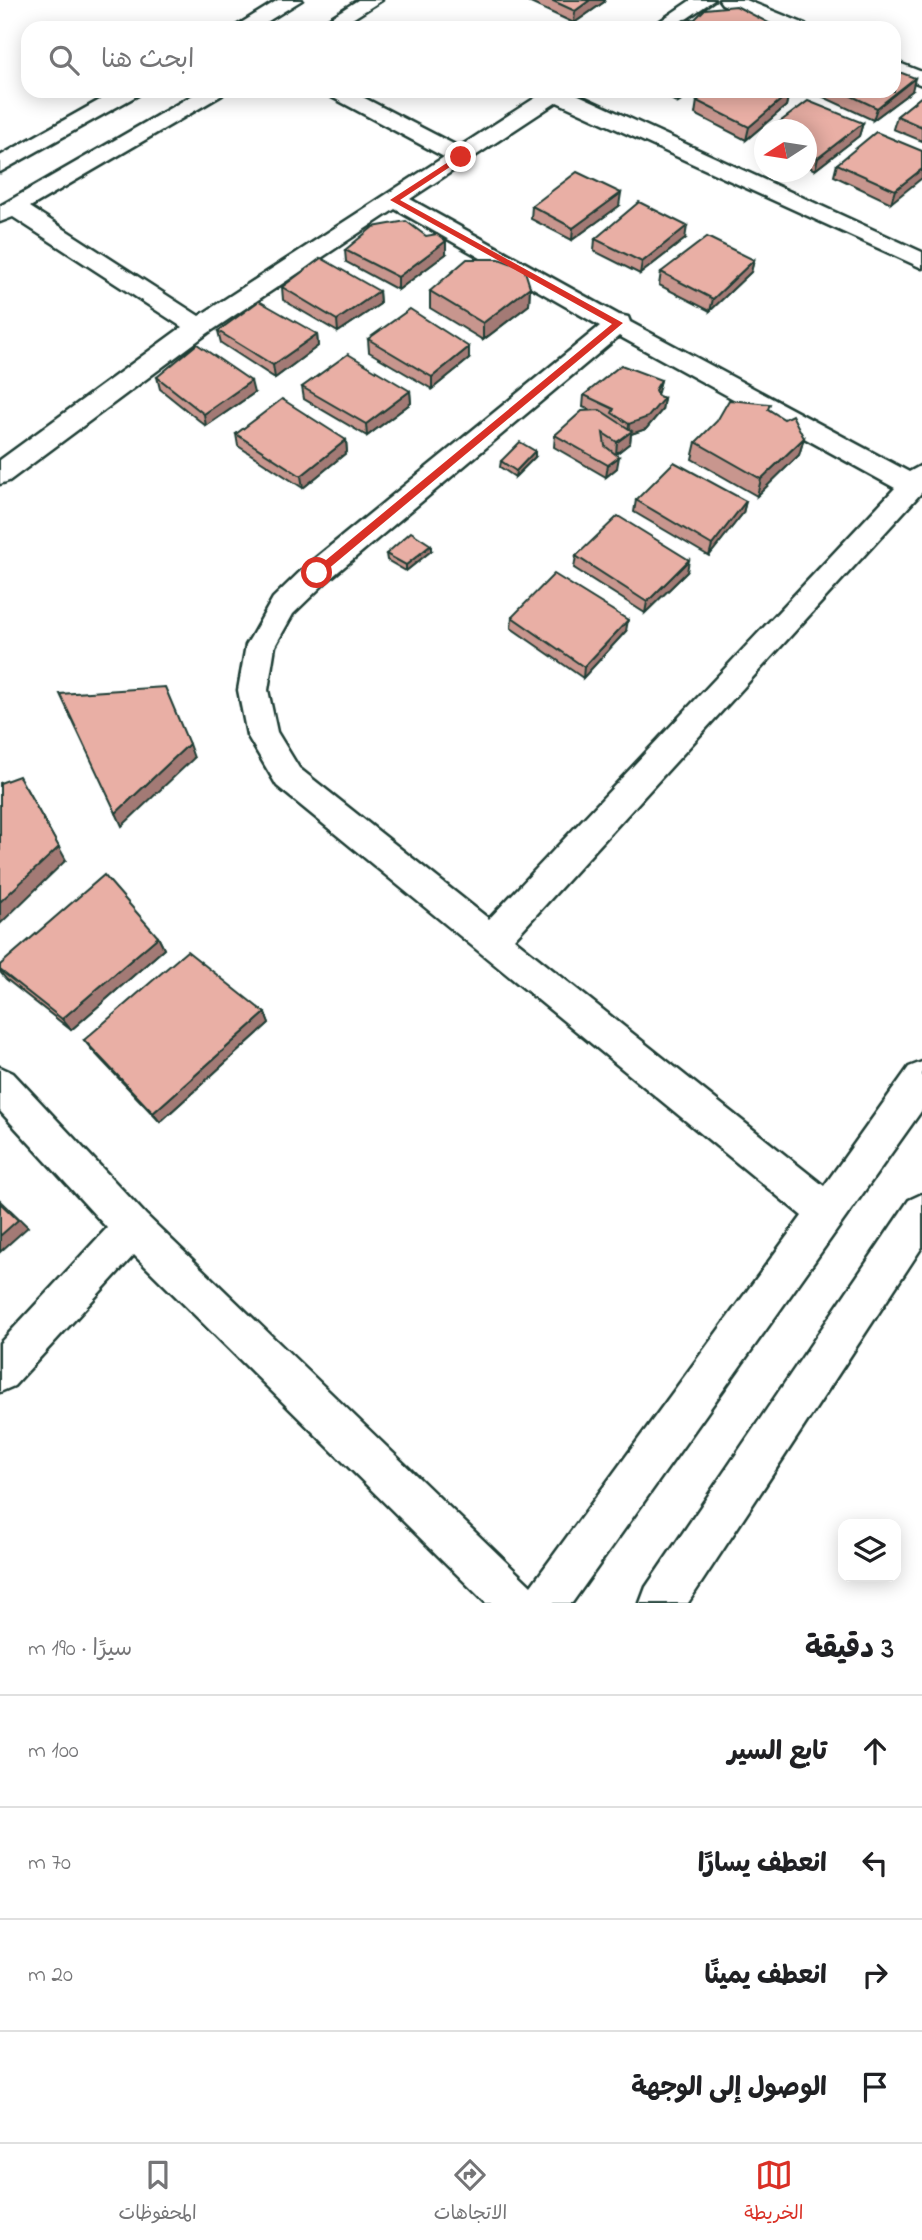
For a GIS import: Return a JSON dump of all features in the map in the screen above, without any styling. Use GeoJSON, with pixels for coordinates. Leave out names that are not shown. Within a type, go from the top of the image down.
{"type":"FeatureCollection","features":[{"type":"Feature","properties":{"kind":"street"},"geometry":{"type":"LineString","coordinates":[[255,21],[292,0]]}},
{"type":"Feature","properties":{"kind":"street"},"geometry":{"type":"LineString","coordinates":[[336,21],[372,0]]}},
{"type":"Feature","properties":{"kind":"street"},"geometry":{"type":"LineString","coordinates":[[671,21],[704,0]]}},
{"type":"Feature","properties":{"kind":"street"},"geometry":{"type":"LineString","coordinates":[[729,0],[781,21]]}},
{"type":"Feature","properties":{"kind":"street"},"geometry":{"type":"LineString","coordinates":[[901,70],[922,79]]}},
{"type":"Feature","properties":{"kind":"street"},"geometry":{"type":"LineString","coordinates":[[0,165],[119,98]]}},
{"type":"Feature","properties":{"kind":"street"},"geometry":{"type":"LineString","coordinates":[[199,327],[7,211],[203,98]]}},
{"type":"Feature","properties":{"kind":"street"},"geometry":{"type":"LineString","coordinates":[[348,98],[461,157]]}},
{"type":"Feature","properties":{"kind":"street"},"geometry":{"type":"LineString","coordinates":[[0,474],[199,327],[548,98]]}},
{"type":"Feature","properties":{"kind":"street"},"geometry":{"type":"LineString","coordinates":[[570,98],[922,261]]}},
{"type":"Feature","properties":{"kind":"street"},"geometry":{"type":"LineString","coordinates":[[394,200],[618,323],[744,396],[917,480],[491,941]]}},
{"type":"Feature","properties":{"kind":"street"},"geometry":{"type":"LineString","coordinates":[[618,323],[317,573],[283,606],[261,645],[253,690],[262,735],[288,777],[828,1213]]}},
{"type":"Feature","properties":{"kind":"street"},"geometry":{"type":"LineString","coordinates":[[545,1603],[922,1079]]}},
{"type":"Feature","properties":{"kind":"street"},"geometry":{"type":"LineString","coordinates":[[0,1085],[133,1228],[517,1603]]}},
{"type":"Feature","properties":{"kind":"street"},"geometry":{"type":"LineString","coordinates":[[662,1603],[922,1213]]}},
{"type":"Feature","properties":{"kind":"street"},"geometry":{"type":"LineString","coordinates":[[0,1372],[133,1228]]}},
{"type":"Feature","properties":{"kind":"building"},"geometry":{"type":"Polygon","coordinates":[[[551,0],[590,0],[575,11],[551,0]]]}},
{"type":"Feature","properties":{"kind":"building"},"geometry":{"type":"Polygon","coordinates":[[[736,6],[765,21],[683,21],[695,19],[705,9],[736,6]]]}},
{"type":"Feature","properties":{"kind":"building"},"geometry":{"type":"Polygon","coordinates":[[[901,73],[915,78],[901,89],[901,73]]]}},
{"type":"Feature","properties":{"kind":"building"},"geometry":{"type":"Polygon","coordinates":[[[922,96],[922,127],[897,116],[922,96]]]}},
{"type":"Feature","properties":{"kind":"building"},"geometry":{"type":"Polygon","coordinates":[[[701,98],[783,98],[758,119],[754,119],[749,127],[697,101],[701,98]]]}},
{"type":"Feature","properties":{"kind":"building"},"geometry":{"type":"Polygon","coordinates":[[[856,98],[890,98],[877,108],[856,98]]]}},
{"type":"Feature","properties":{"kind":"building"},"geometry":{"type":"Polygon","coordinates":[[[808,101],[863,123],[818,158],[817,119],[784,119],[808,101]]]}},
{"type":"Feature","properties":{"kind":"building"},"geometry":{"type":"Polygon","coordinates":[[[876,132],[922,151],[922,169],[895,190],[837,164],[876,132]]]}},
{"type":"Feature","properties":{"kind":"building"},"geometry":{"type":"Polygon","coordinates":[[[577,172],[621,193],[573,228],[532,206],[577,172]]]}},
{"type":"Feature","properties":{"kind":"building"},"geometry":{"type":"Polygon","coordinates":[[[639,202],[687,226],[642,262],[595,239],[639,202]]]}},
{"type":"Feature","properties":{"kind":"building"},"geometry":{"type":"Polygon","coordinates":[[[406,221],[426,236],[437,234],[446,241],[398,277],[345,250],[373,227],[406,221]]]}},
{"type":"Feature","properties":{"kind":"building"},"geometry":{"type":"Polygon","coordinates":[[[707,237],[754,260],[713,299],[661,272],[707,237]]]}},
{"type":"Feature","properties":{"kind":"building"},"geometry":{"type":"Polygon","coordinates":[[[321,258],[379,291],[337,320],[282,287],[321,258]]]}},
{"type":"Feature","properties":{"kind":"building"},"geometry":{"type":"Polygon","coordinates":[[[467,259],[499,259],[524,268],[530,287],[483,323],[430,291],[467,259]]]}},
{"type":"Feature","properties":{"kind":"building"},"geometry":{"type":"Polygon","coordinates":[[[259,301],[317,334],[273,365],[218,331],[259,301]]]}},
{"type":"Feature","properties":{"kind":"building"},"geometry":{"type":"Polygon","coordinates":[[[410,309],[469,347],[432,377],[368,339],[410,309]]]}},
{"type":"Feature","properties":{"kind":"building"},"geometry":{"type":"Polygon","coordinates":[[[197,344],[251,381],[204,414],[157,377],[197,344]]]}},
{"type":"Feature","properties":{"kind":"building"},"geometry":{"type":"Polygon","coordinates":[[[348,354],[410,391],[366,424],[302,387],[348,354]]]}},
{"type":"Feature","properties":{"kind":"building"},"geometry":{"type":"Polygon","coordinates":[[[621,365],[661,380],[655,390],[658,396],[664,398],[648,417],[629,424],[612,413],[614,409],[584,395],[621,365]]]}},
{"type":"Feature","properties":{"kind":"building"},"geometry":{"type":"Polygon","coordinates":[[[282,399],[346,440],[301,476],[236,434],[282,399]]]}},
{"type":"Feature","properties":{"kind":"building"},"geometry":{"type":"Polygon","coordinates":[[[729,400],[770,404],[768,409],[784,419],[792,415],[804,438],[761,479],[696,442],[717,421],[729,400]]]}},
{"type":"Feature","properties":{"kind":"building"},"geometry":{"type":"Polygon","coordinates":[[[600,410],[632,431],[617,442],[603,433],[605,446],[619,457],[608,465],[555,435],[582,411],[600,410]]]}},
{"type":"Feature","properties":{"kind":"building"},"geometry":{"type":"Polygon","coordinates":[[[520,442],[535,451],[516,471],[501,461],[520,442]]]}},
{"type":"Feature","properties":{"kind":"building"},"geometry":{"type":"Polygon","coordinates":[[[674,462],[746,501],[712,545],[636,500],[674,462]]]}},
{"type":"Feature","properties":{"kind":"building"},"geometry":{"type":"Polygon","coordinates":[[[618,516],[689,560],[647,602],[576,556],[618,516]]]}},
{"type":"Feature","properties":{"kind":"building"},"geometry":{"type":"Polygon","coordinates":[[[411,532],[431,545],[406,565],[386,554],[411,532]]]}},
{"type":"Feature","properties":{"kind":"building"},"geometry":{"type":"Polygon","coordinates":[[[554,574],[628,620],[584,667],[512,617],[554,574]]]}},
{"type":"Feature","properties":{"kind":"building"},"geometry":{"type":"Polygon","coordinates":[[[165,687],[189,744],[116,813],[60,694],[165,687]]]}},
{"type":"Feature","properties":{"kind":"building"},"geometry":{"type":"Polygon","coordinates":[[[19,776],[59,847],[0,902],[0,783],[19,776]]]}},
{"type":"Feature","properties":{"kind":"building"},"geometry":{"type":"Polygon","coordinates":[[[104,875],[158,937],[62,1019],[0,970],[0,965],[104,875]]]}},
{"type":"Feature","properties":{"kind":"building"},"geometry":{"type":"Polygon","coordinates":[[[187,951],[265,1013],[153,1113],[84,1040],[187,951]]]}},
{"type":"Feature","properties":{"kind":"building"},"geometry":{"type":"Polygon","coordinates":[[[0,1203],[18,1220],[0,1236],[0,1203]]]}},
{"type":"Feature","properties":{"kind":"route"},"geometry":{"type":"LineString","coordinates":[[317,573],[618,323],[394,200],[461,157]]}}]}
